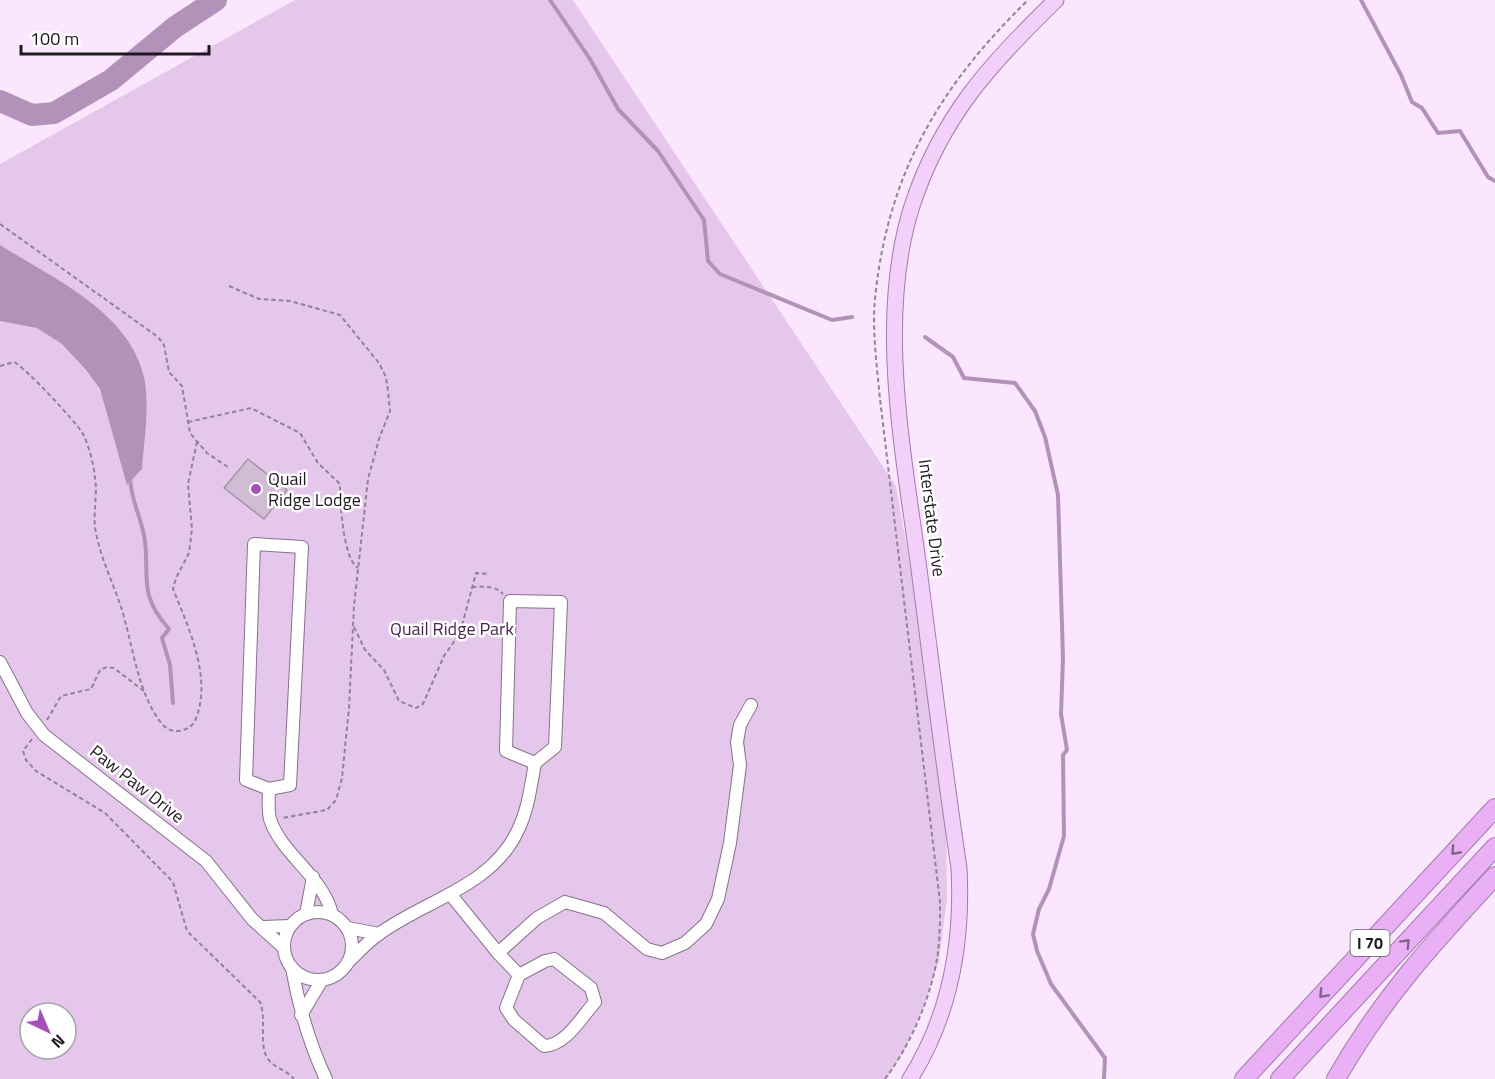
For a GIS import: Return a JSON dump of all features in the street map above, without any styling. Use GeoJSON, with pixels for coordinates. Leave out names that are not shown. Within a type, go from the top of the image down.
{"type":"FeatureCollection","features":[{"type":"Feature","properties":{"kind":"highway","name":"I 70"},"geometry":{"type":"LineString","coordinates":[[1244,1079],[1495,808]]}},
{"type":"Feature","properties":{"kind":"highway","name":"I 70"},"geometry":{"type":"LineString","coordinates":[[1280,1079],[1495,847]]}},
{"type":"Feature","properties":{"kind":"highway"},"geometry":{"type":"LineString","coordinates":[[1336,1079],[1382,1004],[1410,968],[1495,876]]}},
{"type":"Feature","properties":{"kind":"main road","name":"Interstate Drive"},"geometry":{"type":"LineString","coordinates":[[910,1079],[933,1037],[945,1005],[957,954],[960,912],[958,868],[897,392],[896,300],[902,251],[912,206],[947,127],[981,76],[1056,0]]}},
{"type":"Feature","properties":{"kind":"street"},"geometry":{"type":"LineString","coordinates":[[254,544],[302,547],[290,785],[269,789],[246,780],[254,544]]}},
{"type":"Feature","properties":{"kind":"street"},"geometry":{"type":"LineString","coordinates":[[348,962],[379,934],[451,895],[486,870],[504,852],[518,830],[535,763],[555,747],[561,602],[510,601],[506,751],[535,763]]}},
{"type":"Feature","properties":{"kind":"street","name":"Paw Paw Drive"},"geometry":{"type":"LineString","coordinates":[[0,662],[27,713],[39,729],[206,861],[225,881],[239,905],[284,948]]}},
{"type":"Feature","properties":{"kind":"street"},"geometry":{"type":"LineString","coordinates":[[498,953],[537,918],[565,902],[604,913],[647,949],[662,952],[685,943],[706,924],[718,899],[730,843],[740,765],[737,742],[740,725],[751,705]]}},
{"type":"Feature","properties":{"kind":"street"},"geometry":{"type":"LineString","coordinates":[[269,789],[270,820],[280,838],[313,878],[330,904],[332,914]]}},
{"type":"Feature","properties":{"kind":"street"},"geometry":{"type":"LineString","coordinates":[[306,914],[313,878]]}},
{"type":"Feature","properties":{"kind":"street"},"geometry":{"type":"LineString","coordinates":[[451,895],[519,975]]}},
{"type":"Feature","properties":{"kind":"street"},"geometry":{"type":"LineString","coordinates":[[263,927],[290,926],[306,914],[322,912],[332,914],[348,928],[379,934]]}},
{"type":"Feature","properties":{"kind":"street"},"geometry":{"type":"LineString","coordinates":[[290,926],[284,948],[292,968],[301,1015],[312,1049],[326,1079]]}},
{"type":"Feature","properties":{"kind":"street"},"geometry":{"type":"LineString","coordinates":[[301,1015],[322,980],[342,971],[348,962],[352,951],[348,928]]}},
{"type":"Feature","properties":{"kind":"street"},"geometry":{"type":"LineString","coordinates":[[554,960],[591,988],[595,1002],[564,1038],[554,1045],[544,1046],[514,1020],[506,1008],[519,975],[545,961],[554,960]]}},
{"type":"Feature","properties":{"kind":"street"},"geometry":{"type":"LineString","coordinates":[[292,968],[301,975],[322,980]]}},
{"type":"Feature","properties":{"kind":"path"},"geometry":{"type":"LineString","coordinates":[[0,224],[158,337],[164,345],[170,372],[182,386],[190,433],[215,460],[228,467]]}},
{"type":"Feature","properties":{"kind":"path"},"geometry":{"type":"LineString","coordinates":[[229,286],[259,299],[290,301],[340,315],[379,363],[386,376],[390,411],[379,439],[368,479],[353,624],[349,708],[342,778],[336,800],[327,810],[318,813],[270,820]]}},
{"type":"Feature","properties":{"kind":"path"},"geometry":{"type":"LineString","coordinates":[[0,366],[14,362],[22,366],[41,389],[68,414],[82,434],[95,477],[95,532],[122,610],[146,693],[156,714],[168,730],[185,730],[194,723],[200,687],[198,661],[173,589],[189,553],[192,530],[188,484],[197,442]]}},
{"type":"Feature","properties":{"kind":"path"},"geometry":{"type":"LineString","coordinates":[[188,422],[251,408],[300,433],[318,463],[340,484],[350,559],[358,568]]}},
{"type":"Feature","properties":{"kind":"path"},"geometry":{"type":"LineString","coordinates":[[353,624],[365,650],[384,670],[399,701],[416,708],[423,704],[444,656],[460,633],[476,573],[489,574]]}},
{"type":"Feature","properties":{"kind":"path"},"geometry":{"type":"LineString","coordinates":[[472,587],[499,590],[510,601]]}},
{"type":"Feature","properties":{"kind":"path"},"geometry":{"type":"LineString","coordinates":[[146,693],[114,668],[107,667],[100,670],[91,689],[61,696],[48,719],[23,751],[36,771],[105,813],[172,882],[187,931],[260,1002],[264,1010],[266,1055],[271,1063],[294,1079]]}},
{"type":"Feature","properties":{"kind":"green space","name":"Quail Ridge Park"},"geometry":{"type":"Polygon","coordinates":[[[295,0],[573,0],[896,486],[918,609],[946,819],[947,899],[939,961],[924,1006],[904,1051],[886,1079],[0,1079],[0,164],[295,0]]]}},
{"type":"Feature","properties":{"kind":"shaded area"},"geometry":{"type":"Polygon","coordinates":[[[0,245],[64,284],[106,315],[136,354],[146,388],[146,423],[142,469],[127,485],[100,389],[87,371],[62,344],[37,328],[0,321],[0,245]]]}},
{"type":"Feature","properties":{"kind":"building","name":"Quail Ridge Lodge"},"geometry":{"type":"Polygon","coordinates":[[[248,459],[287,490],[264,519],[224,488],[248,459]]]}},
{"type":"Feature","properties":{"kind":"waterway"},"geometry":{"type":"LineString","coordinates":[[0,101],[32,115],[54,113],[111,80],[175,27],[216,0]]}},
{"type":"Feature","properties":{"kind":"waterway"},"geometry":{"type":"LineString","coordinates":[[550,0],[590,59],[618,109],[658,151],[704,220],[708,261],[720,274],[832,320],[852,317]]}},
{"type":"Feature","properties":{"kind":"waterway"},"geometry":{"type":"LineString","coordinates":[[1361,0],[1401,75],[1412,102],[1422,108],[1438,133],[1460,131],[1488,177],[1495,181]]}},
{"type":"Feature","properties":{"kind":"waterway"},"geometry":{"type":"LineString","coordinates":[[925,337],[953,357],[964,378],[1015,383],[1035,411],[1045,437],[1058,495],[1063,658],[1061,714],[1067,750],[1063,755],[1064,836],[1049,889],[1039,909],[1033,934],[1037,951],[1051,984],[1105,1058],[1104,1079]]}},
{"type":"Feature","properties":{"kind":"waterway"},"geometry":{"type":"LineString","coordinates":[[130,477],[145,541],[149,596],[169,629],[162,638],[170,665],[173,703]]}},
{"type":"Feature","properties":{"kind":"place","name":"Quail Ridge Lodge"},"geometry":{"type":"Point","coordinates":[256,489]}}]}
